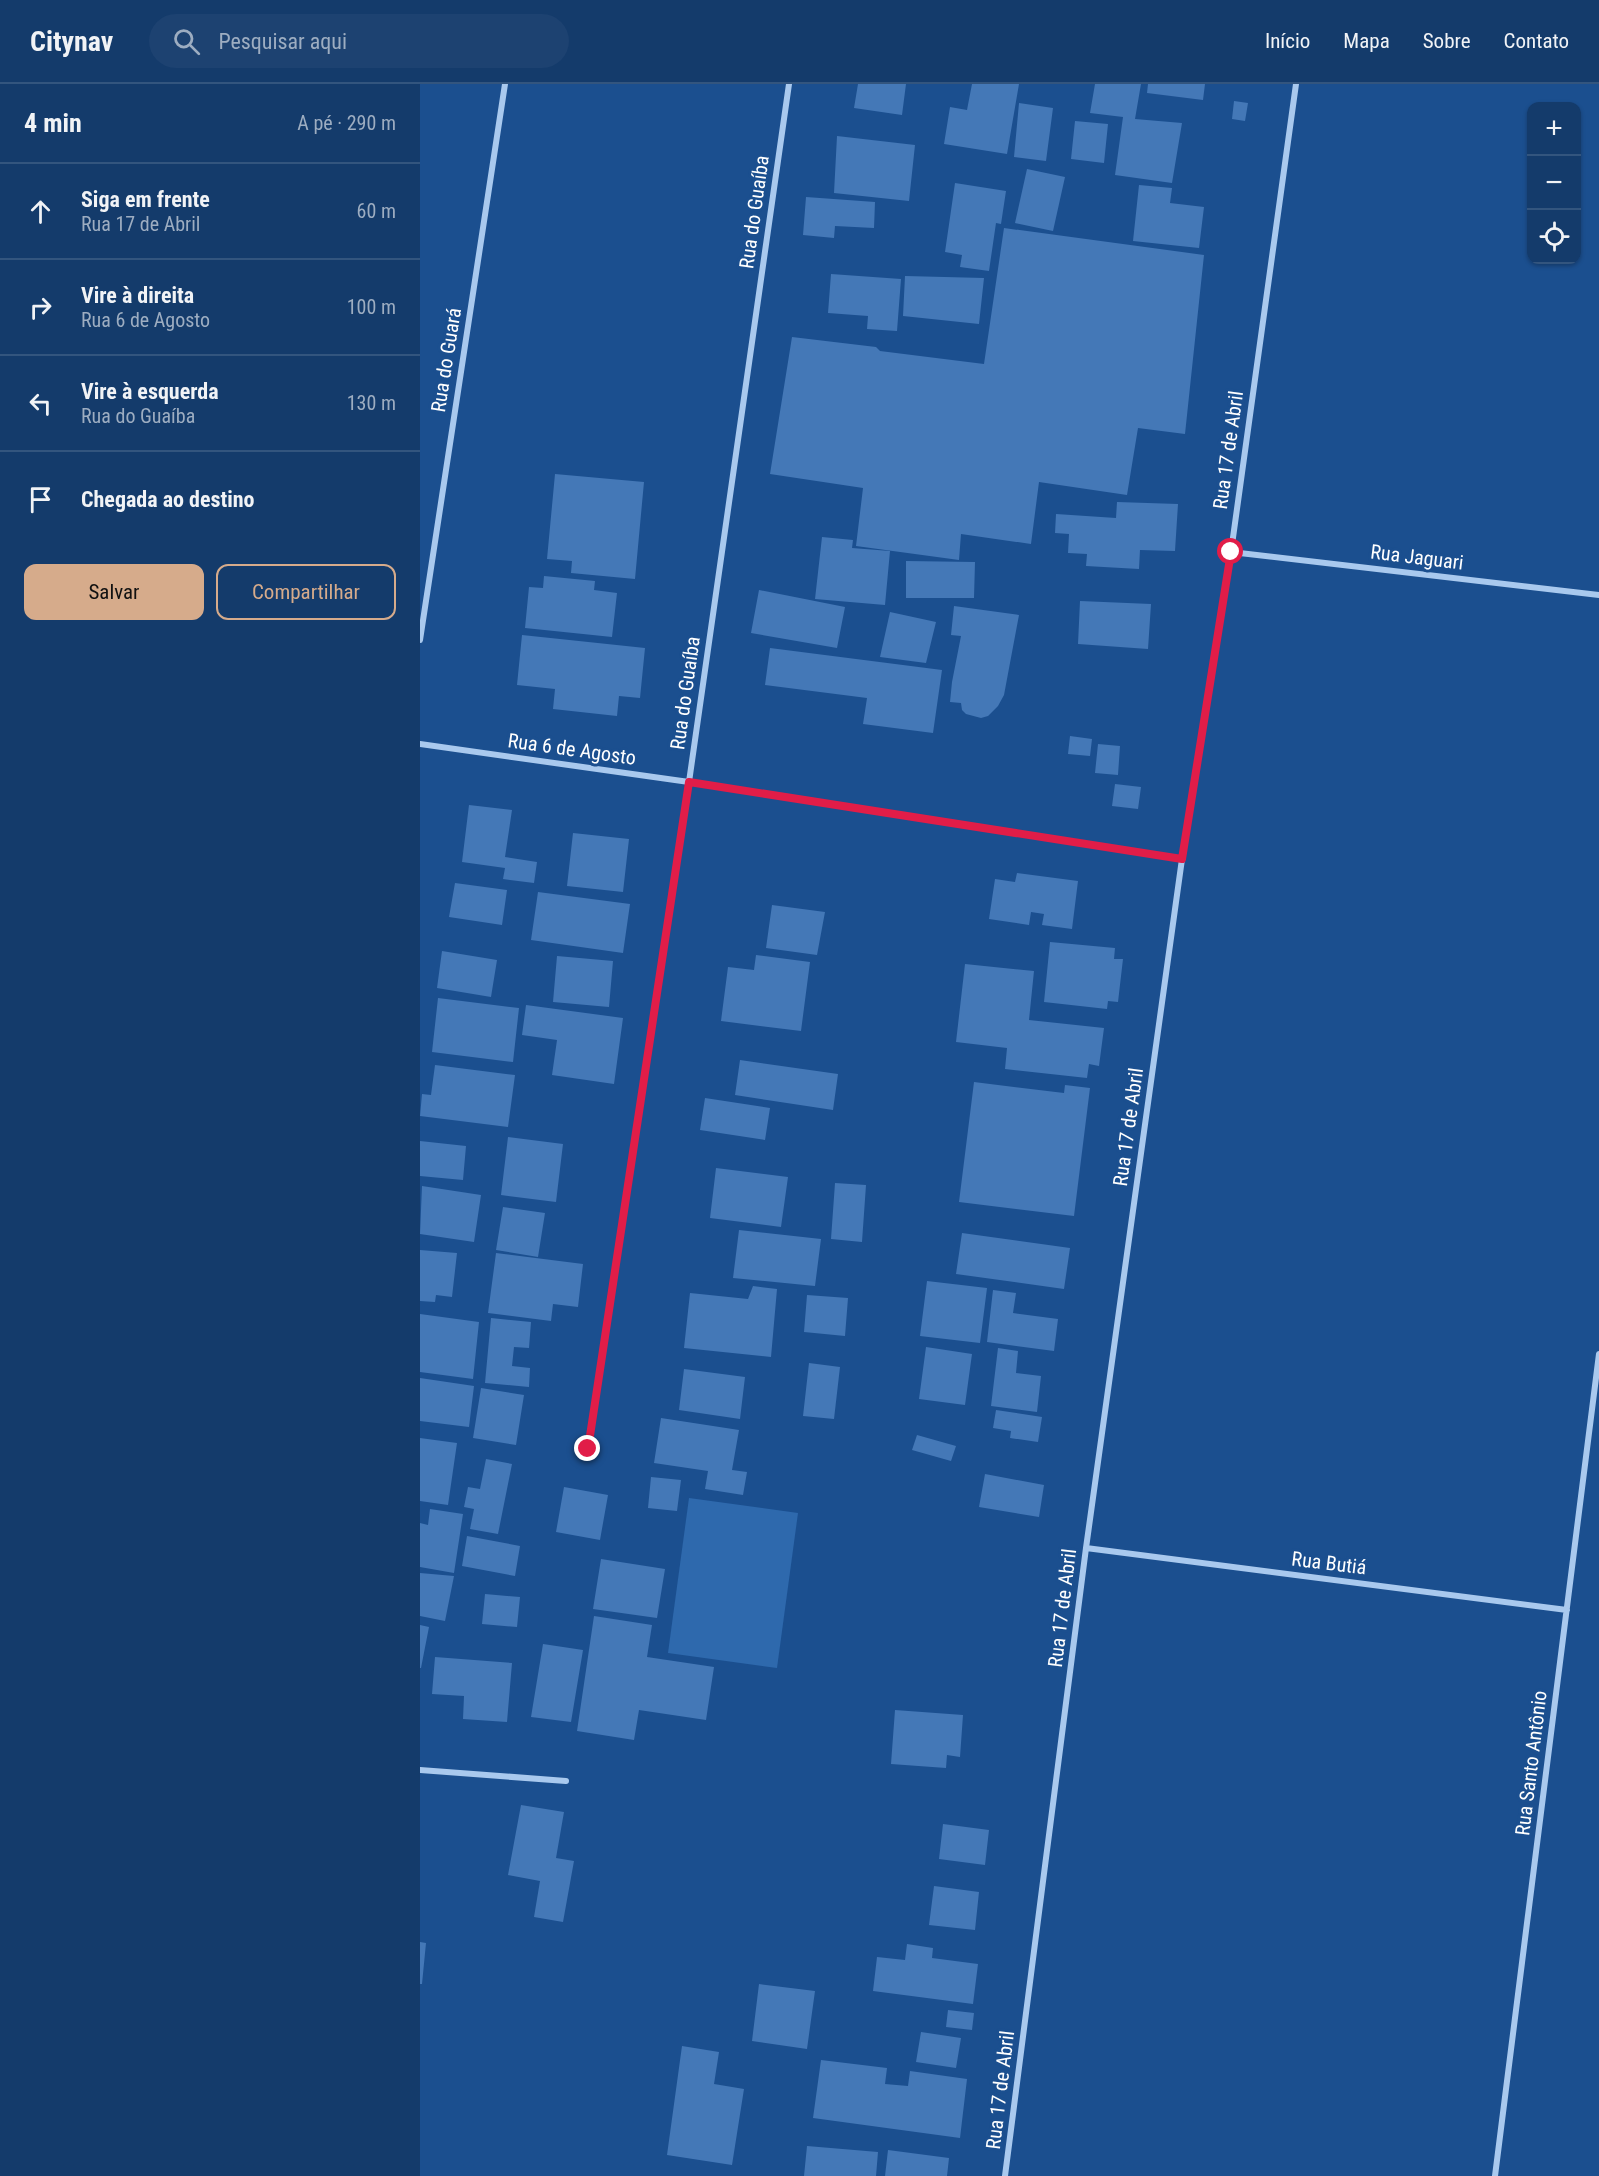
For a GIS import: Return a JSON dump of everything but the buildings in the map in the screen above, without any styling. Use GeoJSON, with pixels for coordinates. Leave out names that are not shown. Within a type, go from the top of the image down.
{"type":"FeatureCollection","features":[{"type":"Feature","properties":{"kind":"street","name":"Rua do Guará"},"geometry":{"type":"LineString","coordinates":[[420,640],[505,84]]}},
{"type":"Feature","properties":{"kind":"street","name":"Rua do Guaíba"},"geometry":{"type":"LineString","coordinates":[[588,1449],[689,782],[789,84]]}},
{"type":"Feature","properties":{"kind":"street","name":"Rua 17 de Abril"},"geometry":{"type":"LineString","coordinates":[[1005,2176],[1086,1548],[1182,859],[1231,552],[1296,84]]}},
{"type":"Feature","properties":{"kind":"street","name":"Rua Jaguari"},"geometry":{"type":"LineString","coordinates":[[1231,552],[1599,596]]}},
{"type":"Feature","properties":{"kind":"street","name":"Rua 6 de Agosto"},"geometry":{"type":"LineString","coordinates":[[420,744],[689,782],[1182,859]]}},
{"type":"Feature","properties":{"kind":"street","name":"Rua Santo Antônio"},"geometry":{"type":"LineString","coordinates":[[1495,2176],[1599,1354]]}},
{"type":"Feature","properties":{"kind":"street","name":"Rua Butiá"},"geometry":{"type":"LineString","coordinates":[[1086,1548],[1567,1610]]}},
{"type":"Feature","properties":{"kind":"street"},"geometry":{"type":"LineString","coordinates":[[420,1770],[566,1781]]}},
{"type":"Feature","properties":{"kind":"shaded area"},"geometry":{"type":"Polygon","coordinates":[[[689,1498],[798,1513],[777,1668],[668,1653],[689,1498]]]}},
{"type":"Feature","properties":{"kind":"route"},"geometry":{"type":"LineString","coordinates":[[588,1449],[689,782],[1182,859],[1231,552]]}}]}
